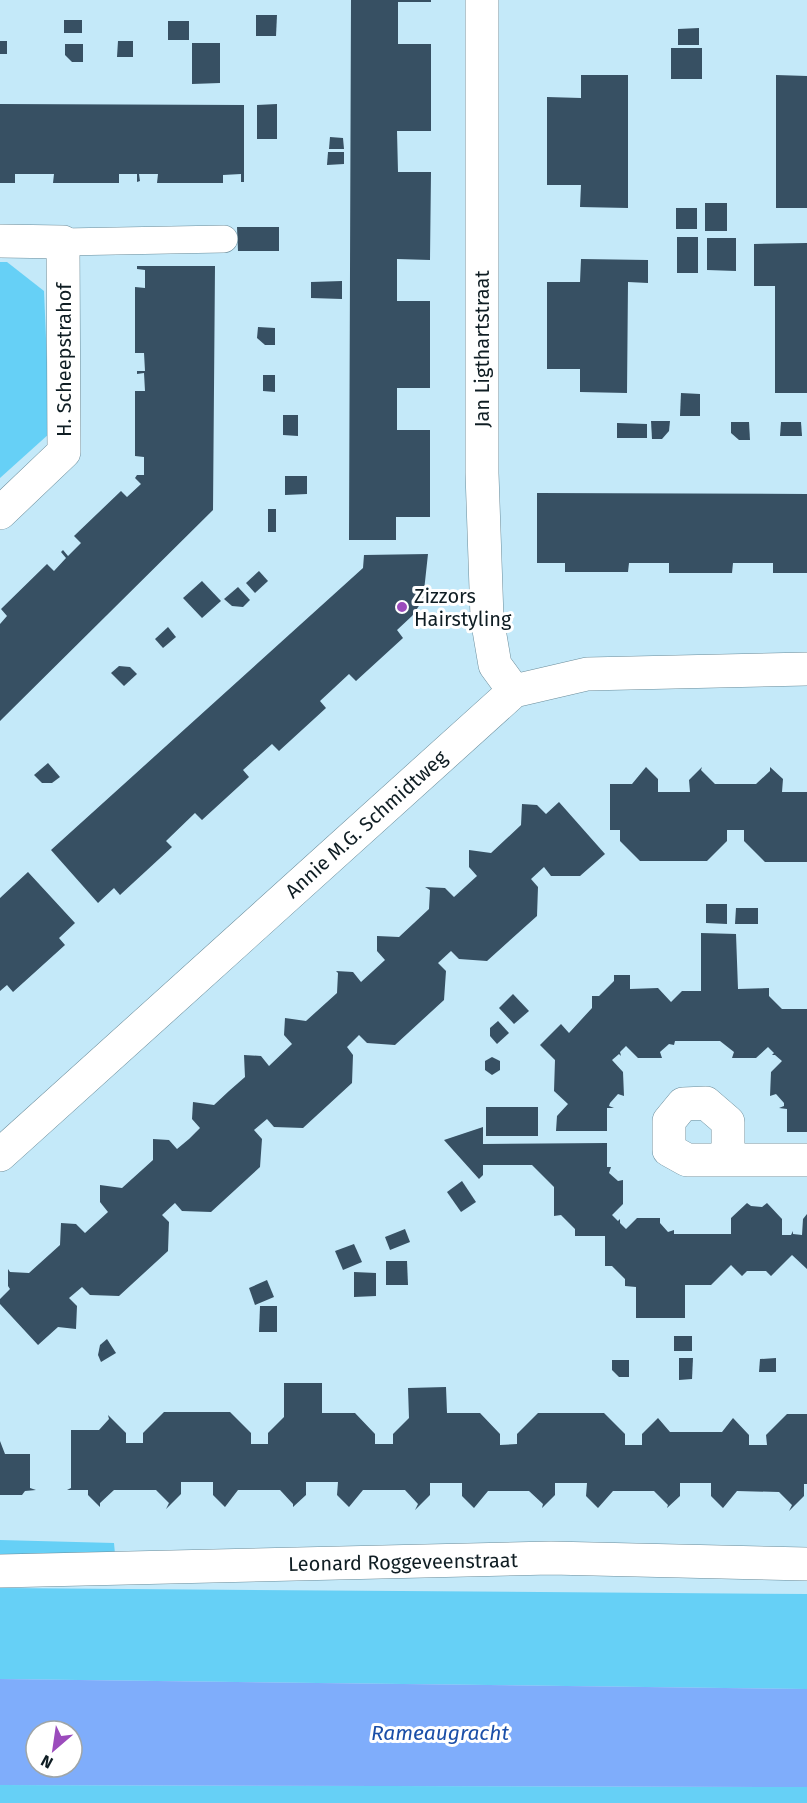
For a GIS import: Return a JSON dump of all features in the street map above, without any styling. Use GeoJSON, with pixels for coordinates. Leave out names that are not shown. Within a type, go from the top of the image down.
{"type":"FeatureCollection","features":[{"type":"Feature","properties":{"kind":"street","name":"Jan Ligthartstraat"},"geometry":{"type":"LineString","coordinates":[[482,0],[482,473],[487,618],[495,665],[514,691]]}},
{"type":"Feature","properties":{"kind":"street"},"geometry":{"type":"LineString","coordinates":[[0,241],[63,242]]}},
{"type":"Feature","properties":{"kind":"street","name":"H. Scheepstrahof"},"geometry":{"type":"LineString","coordinates":[[0,513],[64,452],[63,242]]}},
{"type":"Feature","properties":{"kind":"street","name":"Annie M.G. Schmidtweg"},"geometry":{"type":"LineString","coordinates":[[0,1155],[514,691],[586,674],[807,669]]}},
{"type":"Feature","properties":{"kind":"street"},"geometry":{"type":"LineString","coordinates":[[728,1160],[807,1160]]}},
{"type":"Feature","properties":{"kind":"street","name":"Leonard Roggeveenstraat"},"geometry":{"type":"LineString","coordinates":[[0,1571],[551,1558],[807,1564]]}},
{"type":"Feature","properties":{"kind":"lane"},"geometry":{"type":"LineString","coordinates":[[63,242],[224,239]]}},
{"type":"Feature","properties":{"kind":"shaded area"},"geometry":{"type":"Polygon","coordinates":[[[0,262],[7,262],[44,291],[50,433],[0,478],[0,262]]]}},
{"type":"Feature","properties":{"kind":"shaded area"},"geometry":{"type":"Polygon","coordinates":[[[0,1540],[114,1543],[115,1554],[0,1556],[0,1540]]]}},
{"type":"Feature","properties":{"kind":"shaded area"},"geometry":{"type":"Polygon","coordinates":[[[0,1588],[807,1594],[807,1689],[0,1679],[0,1588]]]}},
{"type":"Feature","properties":{"kind":"shaded area"},"geometry":{"type":"Polygon","coordinates":[[[0,1785],[807,1787],[807,1803],[0,1803],[0,1785]]]}},
{"type":"Feature","properties":{"kind":"water","name":"Rameaugracht"},"geometry":{"type":"Polygon","coordinates":[[[0,1679],[807,1689],[807,1787],[0,1785],[0,1679]]]}},
{"type":"Feature","properties":{"kind":"building"},"geometry":{"type":"Polygon","coordinates":[[[351,0],[431,0],[431,2],[398,2],[398,44],[431,44],[431,131],[397,131],[398,172],[431,172],[430,260],[397,259],[397,301],[430,301],[430,388],[397,388],[397,430],[430,430],[430,517],[396,517],[396,540],[349,540],[351,0]]]}},
{"type":"Feature","properties":{"kind":"building"},"geometry":{"type":"Polygon","coordinates":[[[256,15],[277,15],[276,36],[256,36],[256,15]]]}},
{"type":"Feature","properties":{"kind":"building"},"geometry":{"type":"Polygon","coordinates":[[[64,20],[82,20],[82,33],[64,33],[64,20]]]}},
{"type":"Feature","properties":{"kind":"building"},"geometry":{"type":"Polygon","coordinates":[[[168,21],[189,21],[189,40],[168,40],[168,21]]]}},
{"type":"Feature","properties":{"kind":"building"},"geometry":{"type":"Polygon","coordinates":[[[699,28],[699,45],[678,45],[678,29],[699,28]]]}},
{"type":"Feature","properties":{"kind":"building"},"geometry":{"type":"Polygon","coordinates":[[[0,41],[7,41],[7,54],[0,54],[0,41]]]}},
{"type":"Feature","properties":{"kind":"building"},"geometry":{"type":"Polygon","coordinates":[[[118,41],[133,41],[133,57],[117,57],[118,41]]]}},
{"type":"Feature","properties":{"kind":"building"},"geometry":{"type":"Polygon","coordinates":[[[192,43],[220,43],[220,83],[192,84],[192,43]]]}},
{"type":"Feature","properties":{"kind":"building"},"geometry":{"type":"Polygon","coordinates":[[[65,44],[83,44],[83,62],[72,62],[65,55],[65,44]]]}},
{"type":"Feature","properties":{"kind":"building"},"geometry":{"type":"Polygon","coordinates":[[[671,48],[702,48],[702,79],[671,79],[671,48]]]}},
{"type":"Feature","properties":{"kind":"building"},"geometry":{"type":"Polygon","coordinates":[[[581,75],[628,75],[628,208],[580,207],[581,185],[547,185],[547,97],[581,98],[581,75]]]}},
{"type":"Feature","properties":{"kind":"building"},"geometry":{"type":"Polygon","coordinates":[[[776,75],[807,76],[807,208],[776,208],[776,75]]]}},
{"type":"Feature","properties":{"kind":"building"},"geometry":{"type":"Polygon","coordinates":[[[0,104],[244,105],[244,182],[241,182],[241,174],[223,175],[223,183],[157,183],[158,174],[139,174],[140,181],[137,182],[137,174],[119,174],[119,183],[53,183],[54,174],[15,174],[15,183],[0,183],[0,104]]]}},
{"type":"Feature","properties":{"kind":"building"},"geometry":{"type":"Polygon","coordinates":[[[277,104],[277,139],[257,139],[257,105],[277,104]]]}},
{"type":"Feature","properties":{"kind":"building"},"geometry":{"type":"Polygon","coordinates":[[[330,137],[343,138],[344,149],[329,149],[330,137]]]}},
{"type":"Feature","properties":{"kind":"building"},"geometry":{"type":"Polygon","coordinates":[[[328,152],[344,152],[344,164],[327,165],[328,152]]]}},
{"type":"Feature","properties":{"kind":"building"},"geometry":{"type":"Polygon","coordinates":[[[705,203],[727,203],[727,231],[705,231],[705,203]]]}},
{"type":"Feature","properties":{"kind":"building"},"geometry":{"type":"Polygon","coordinates":[[[676,208],[697,208],[697,229],[676,229],[676,208]]]}},
{"type":"Feature","properties":{"kind":"building"},"geometry":{"type":"Polygon","coordinates":[[[237,227],[279,227],[279,251],[238,251],[237,227]]]}},
{"type":"Feature","properties":{"kind":"building"},"geometry":{"type":"Polygon","coordinates":[[[677,237],[698,237],[698,273],[677,273],[677,237]]]}},
{"type":"Feature","properties":{"kind":"building"},"geometry":{"type":"Polygon","coordinates":[[[707,238],[736,238],[736,271],[707,270],[707,238]]]}},
{"type":"Feature","properties":{"kind":"building"},"geometry":{"type":"Polygon","coordinates":[[[807,243],[807,393],[775,393],[775,286],[754,286],[754,244],[807,243]]]}},
{"type":"Feature","properties":{"kind":"building"},"geometry":{"type":"Polygon","coordinates":[[[581,259],[648,260],[648,283],[628,282],[627,393],[580,392],[580,369],[547,369],[547,282],[580,282],[581,259]]]}},
{"type":"Feature","properties":{"kind":"building"},"geometry":{"type":"Polygon","coordinates":[[[137,266],[215,266],[213,510],[0,721],[0,624],[7,616],[1,609],[47,564],[54,571],[66,558],[61,552],[63,550],[68,556],[81,543],[74,536],[121,491],[127,497],[141,484],[135,478],[137,475],[144,475],[144,457],[135,456],[135,391],[145,391],[144,373],[137,374],[137,371],[145,371],[144,353],[135,353],[135,287],[145,288],[145,270],[137,269],[137,266]]]}},
{"type":"Feature","properties":{"kind":"building"},"geometry":{"type":"Polygon","coordinates":[[[342,281],[342,299],[311,298],[311,282],[342,281]]]}},
{"type":"Feature","properties":{"kind":"building"},"geometry":{"type":"Polygon","coordinates":[[[258,327],[275,328],[275,345],[265,345],[257,338],[258,327]]]}},
{"type":"Feature","properties":{"kind":"building"},"geometry":{"type":"Polygon","coordinates":[[[263,375],[275,375],[275,392],[263,391],[263,375]]]}},
{"type":"Feature","properties":{"kind":"building"},"geometry":{"type":"Polygon","coordinates":[[[681,393],[700,394],[700,416],[680,416],[681,393]]]}},
{"type":"Feature","properties":{"kind":"building"},"geometry":{"type":"Polygon","coordinates":[[[283,415],[298,415],[298,436],[283,435],[283,415]]]}},
{"type":"Feature","properties":{"kind":"building"},"geometry":{"type":"Polygon","coordinates":[[[651,421],[670,421],[669,431],[662,439],[652,439],[651,421]]]}},
{"type":"Feature","properties":{"kind":"building"},"geometry":{"type":"Polygon","coordinates":[[[731,422],[749,422],[750,440],[739,440],[731,433],[731,422]]]}},
{"type":"Feature","properties":{"kind":"building"},"geometry":{"type":"Polygon","coordinates":[[[781,422],[801,422],[802,436],[780,436],[781,422]]]}},
{"type":"Feature","properties":{"kind":"building"},"geometry":{"type":"Polygon","coordinates":[[[617,423],[647,424],[647,438],[617,438],[617,423]]]}},
{"type":"Feature","properties":{"kind":"building"},"geometry":{"type":"Polygon","coordinates":[[[285,476],[307,476],[307,494],[285,495],[285,476]]]}},
{"type":"Feature","properties":{"kind":"building"},"geometry":{"type":"Polygon","coordinates":[[[537,493],[807,494],[807,573],[773,573],[773,563],[733,563],[732,573],[669,573],[669,563],[629,563],[628,572],[565,572],[565,563],[537,563],[537,493]]]}},
{"type":"Feature","properties":{"kind":"building"},"geometry":{"type":"Polygon","coordinates":[[[268,509],[276,509],[276,532],[268,532],[268,509]]]}},
{"type":"Feature","properties":{"kind":"building"},"geometry":{"type":"Polygon","coordinates":[[[428,554],[423,600],[412,616],[397,630],[403,638],[356,681],[349,674],[320,701],[326,708],[279,751],[272,744],[243,770],[249,777],[202,820],[195,813],[166,841],[172,847],[120,895],[114,888],[98,903],[51,850],[363,568],[364,555],[428,554]]]}},
{"type":"Feature","properties":{"kind":"building"},"geometry":{"type":"Polygon","coordinates":[[[259,571],[268,581],[255,593],[246,583],[259,571]]]}},
{"type":"Feature","properties":{"kind":"building"},"geometry":{"type":"Polygon","coordinates":[[[202,581],[221,601],[202,618],[183,598],[202,581]]]}},
{"type":"Feature","properties":{"kind":"building"},"geometry":{"type":"Polygon","coordinates":[[[238,587],[250,600],[243,607],[232,606],[224,599],[238,587]]]}},
{"type":"Feature","properties":{"kind":"building"},"geometry":{"type":"Polygon","coordinates":[[[168,627],[176,637],[163,648],[155,639],[168,627]]]}},
{"type":"Feature","properties":{"kind":"building"},"geometry":{"type":"Polygon","coordinates":[[[119,666],[130,667],[137,674],[124,686],[111,673],[119,666]]]}},
{"type":"Feature","properties":{"kind":"building"},"geometry":{"type":"Polygon","coordinates":[[[48,763],[60,777],[52,783],[42,783],[34,775],[48,763]]]}},
{"type":"Feature","properties":{"kind":"building"},"geometry":{"type":"Polygon","coordinates":[[[646,767],[658,779],[658,792],[690,792],[689,780],[702,767],[701,770],[715,784],[756,784],[770,771],[770,767],[783,779],[782,792],[807,792],[807,862],[765,862],[744,841],[744,830],[727,830],[727,841],[707,861],[640,861],[620,841],[620,830],[610,830],[610,784],[632,784],[646,767]]]}},
{"type":"Feature","properties":{"kind":"building"},"geometry":{"type":"Polygon","coordinates":[[[559,802],[605,854],[580,876],[551,876],[544,867],[531,879],[538,887],[537,916],[487,961],[459,959],[451,951],[438,963],[446,971],[444,1000],[395,1045],[367,1043],[359,1035],[347,1047],[353,1055],[352,1083],[303,1128],[274,1127],[267,1119],[254,1130],[262,1139],[260,1167],[211,1212],[182,1211],[175,1203],[162,1215],[169,1222],[168,1251],[119,1296],[90,1295],[82,1287],[69,1298],[77,1306],[76,1329],[58,1327],[38,1345],[0,1304],[0,1299],[10,1289],[8,1269],[10,1272],[29,1273],[60,1245],[61,1223],[76,1224],[85,1233],[108,1212],[100,1202],[100,1185],[122,1188],[153,1160],[153,1139],[169,1140],[177,1149],[189,1139],[200,1128],[192,1119],[193,1102],[214,1105],[245,1077],[244,1055],[261,1056],[269,1066],[292,1044],[284,1035],[285,1018],[306,1021],[337,993],[338,973],[336,971],[353,972],[361,982],[385,960],[377,951],[377,936],[399,937],[429,909],[430,890],[425,887],[445,888],[454,897],[477,876],[469,867],[469,850],[491,853],[521,825],[522,804],[537,805],[546,814],[559,802]]]}},
{"type":"Feature","properties":{"kind":"building"},"geometry":{"type":"Polygon","coordinates":[[[28,872],[75,923],[59,938],[65,945],[13,992],[7,985],[0,991],[0,898],[28,872]]]}},
{"type":"Feature","properties":{"kind":"building"},"geometry":{"type":"Polygon","coordinates":[[[706,904],[727,904],[727,924],[706,923],[706,904]]]}},
{"type":"Feature","properties":{"kind":"building"},"geometry":{"type":"Polygon","coordinates":[[[736,908],[758,908],[758,924],[735,924],[736,908]]]}},
{"type":"Feature","properties":{"kind":"building"},"geometry":{"type":"Polygon","coordinates":[[[701,933],[736,934],[738,989],[769,988],[769,996],[782,1009],[807,1009],[807,1132],[787,1132],[787,1109],[779,1108],[784,1106],[784,1103],[776,1094],[770,1096],[771,1072],[782,1061],[772,1055],[774,1053],[768,1047],[756,1058],[732,1058],[734,1052],[720,1041],[675,1041],[674,1045],[669,1044],[660,1052],[662,1058],[638,1058],[626,1046],[620,1052],[621,1056],[619,1054],[612,1060],[623,1072],[624,1096],[618,1094],[609,1106],[614,1108],[607,1108],[607,1131],[556,1131],[557,1116],[568,1104],[554,1091],[555,1060],[540,1045],[561,1024],[569,1033],[592,1008],[592,996],[599,996],[614,981],[614,975],[630,975],[630,989],[658,988],[671,1002],[682,991],[701,991],[701,933]]]}},
{"type":"Feature","properties":{"kind":"building"},"geometry":{"type":"Polygon","coordinates":[[[513,994],[529,1011],[514,1024],[499,1008],[513,994]]]}},
{"type":"Feature","properties":{"kind":"building"},"geometry":{"type":"Polygon","coordinates":[[[498,1021],[509,1033],[497,1044],[490,1036],[490,1028],[498,1021]]]}},
{"type":"Feature","properties":{"kind":"building"},"geometry":{"type":"Polygon","coordinates":[[[492,1057],[500,1061],[500,1070],[492,1075],[485,1070],[485,1061],[492,1057]]]}},
{"type":"Feature","properties":{"kind":"building"},"geometry":{"type":"Polygon","coordinates":[[[486,1107],[538,1107],[538,1136],[486,1136],[486,1107]]]}},
{"type":"Feature","properties":{"kind":"building"},"geometry":{"type":"Polygon","coordinates":[[[483,1127],[483,1144],[607,1143],[607,1167],[611,1167],[609,1173],[618,1181],[623,1180],[623,1204],[612,1215],[618,1221],[620,1219],[620,1223],[626,1229],[637,1218],[660,1218],[660,1223],[668,1232],[674,1230],[674,1234],[731,1234],[731,1218],[747,1203],[751,1206],[762,1207],[767,1203],[782,1219],[782,1235],[791,1235],[793,1231],[793,1234],[802,1235],[803,1219],[807,1214],[807,1269],[792,1255],[771,1276],[766,1271],[747,1271],[742,1276],[731,1265],[711,1285],[685,1285],[685,1318],[636,1318],[636,1287],[625,1286],[625,1279],[612,1266],[605,1266],[605,1236],[575,1236],[575,1229],[561,1215],[554,1216],[554,1187],[532,1165],[483,1165],[483,1175],[479,1179],[444,1140],[483,1127]]]}},
{"type":"Feature","properties":{"kind":"building"},"geometry":{"type":"Polygon","coordinates":[[[462,1181],[476,1202],[461,1212],[447,1192],[462,1181]]]}},
{"type":"Feature","properties":{"kind":"building"},"geometry":{"type":"Polygon","coordinates":[[[405,1229],[410,1242],[390,1250],[385,1237],[405,1229]]]}},
{"type":"Feature","properties":{"kind":"building"},"geometry":{"type":"Polygon","coordinates":[[[354,1244],[362,1262],[343,1270],[335,1251],[354,1244]]]}},
{"type":"Feature","properties":{"kind":"building"},"geometry":{"type":"Polygon","coordinates":[[[386,1261],[407,1261],[408,1285],[386,1285],[386,1261]]]}},
{"type":"Feature","properties":{"kind":"building"},"geometry":{"type":"Polygon","coordinates":[[[354,1272],[376,1273],[376,1296],[354,1297],[354,1272]]]}},
{"type":"Feature","properties":{"kind":"building"},"geometry":{"type":"Polygon","coordinates":[[[267,1280],[274,1297],[255,1305],[249,1288],[267,1280]]]}},
{"type":"Feature","properties":{"kind":"building"},"geometry":{"type":"Polygon","coordinates":[[[260,1306],[277,1306],[277,1332],[259,1332],[260,1306]]]}},
{"type":"Feature","properties":{"kind":"building"},"geometry":{"type":"Polygon","coordinates":[[[674,1336],[692,1336],[692,1351],[674,1351],[674,1336]]]}},
{"type":"Feature","properties":{"kind":"building"},"geometry":{"type":"Polygon","coordinates":[[[107,1339],[116,1353],[101,1362],[98,1355],[100,1345],[107,1339]]]}},
{"type":"Feature","properties":{"kind":"building"},"geometry":{"type":"Polygon","coordinates":[[[679,1358],[693,1358],[692,1379],[679,1380],[679,1358]]]}},
{"type":"Feature","properties":{"kind":"building"},"geometry":{"type":"Polygon","coordinates":[[[776,1358],[776,1372],[759,1372],[760,1359],[776,1358]]]}},
{"type":"Feature","properties":{"kind":"building"},"geometry":{"type":"Polygon","coordinates":[[[612,1360],[629,1360],[629,1377],[619,1377],[612,1370],[612,1360]]]}},
{"type":"Feature","properties":{"kind":"building"},"geometry":{"type":"Polygon","coordinates":[[[284,1383],[322,1383],[322,1413],[355,1413],[375,1434],[375,1444],[393,1444],[393,1434],[409,1418],[408,1388],[446,1387],[447,1413],[480,1413],[500,1434],[500,1445],[517,1444],[517,1434],[538,1413],[604,1413],[625,1434],[625,1445],[642,1445],[642,1434],[658,1418],[670,1432],[722,1432],[733,1418],[749,1435],[749,1445],[767,1445],[766,1435],[787,1414],[807,1414],[807,1484],[804,1484],[804,1496],[789,1511],[792,1505],[779,1492],[737,1491],[723,1508],[711,1496],[711,1483],[680,1483],[680,1496],[667,1508],[668,1505],[654,1491],[613,1491],[598,1508],[586,1496],[587,1483],[555,1483],[555,1495],[542,1508],[543,1504],[529,1491],[488,1491],[474,1508],[462,1496],[462,1483],[430,1483],[430,1495],[415,1510],[418,1504],[405,1490],[363,1490],[349,1507],[337,1495],[338,1482],[306,1482],[306,1495],[293,1507],[293,1504],[280,1490],[238,1490],[225,1507],[213,1495],[213,1482],[181,1482],[181,1494],[166,1509],[169,1503],[156,1490],[114,1490],[100,1503],[100,1507],[88,1495],[88,1490],[67,1490],[71,1488],[71,1430],[99,1430],[109,1419],[108,1415],[126,1433],[126,1443],[143,1443],[143,1433],[164,1412],[230,1412],[251,1433],[251,1444],[268,1444],[268,1433],[284,1417],[284,1383]]]}},
{"type":"Feature","properties":{"kind":"building"},"geometry":{"type":"Polygon","coordinates":[[[0,1441],[5,1454],[30,1454],[30,1488],[36,1490],[25,1491],[22,1495],[0,1495],[0,1441]]]}},
{"type":"Feature","properties":{"kind":"place","name":"Zizzors Hairstyling"},"geometry":{"type":"Point","coordinates":[402,607]}}]}
